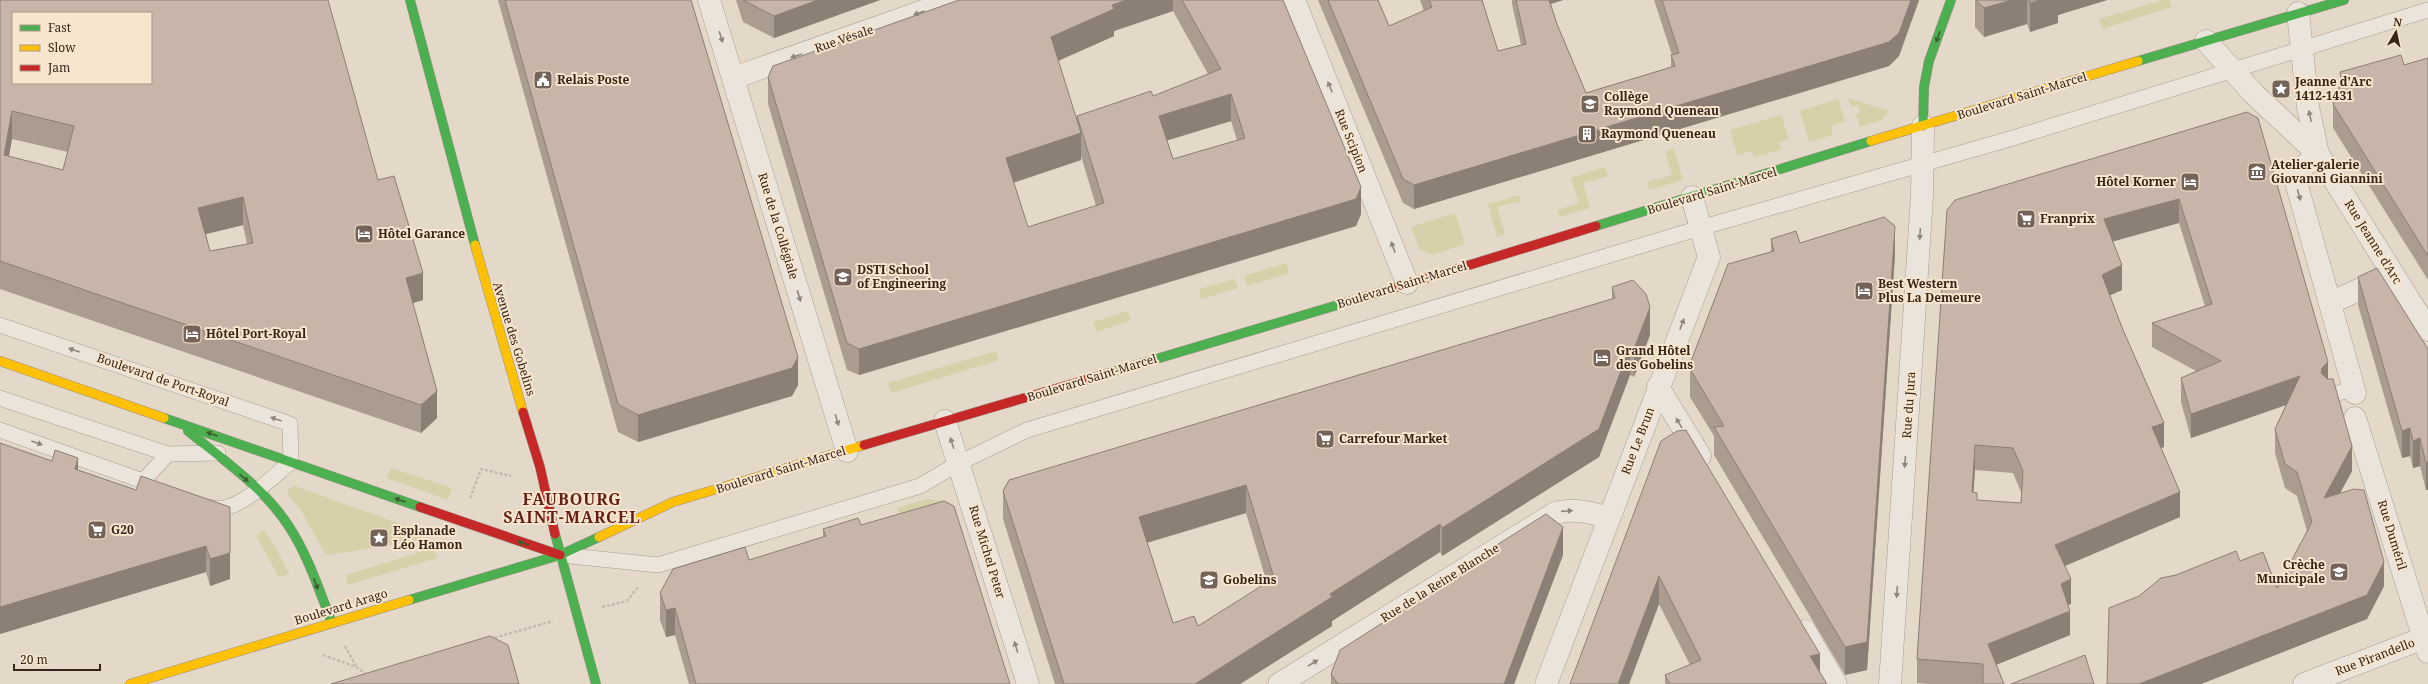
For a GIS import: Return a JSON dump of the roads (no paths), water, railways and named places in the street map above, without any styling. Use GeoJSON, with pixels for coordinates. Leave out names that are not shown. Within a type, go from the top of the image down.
{"type":"FeatureCollection","features":[{"type":"Feature","properties":{"kind":"main road","name":"Avenue des Gobelins"},"geometry":{"type":"LineString","coordinates":[[410,0],[491,307],[540,467],[560,555],[596,684]]}},
{"type":"Feature","properties":{"kind":"main road"},"geometry":{"type":"LineString","coordinates":[[1923,126],[1924,86],[1929,61],[1951,0]]}},
{"type":"Feature","properties":{"kind":"main road","name":"Boulevard Saint-Marcel"},"geometry":{"type":"LineString","coordinates":[[560,555],[673,502],[1407,284],[2206,40],[2297,7],[2344,0]]}},
{"type":"Feature","properties":{"kind":"main road"},"geometry":{"type":"LineString","coordinates":[[0,361],[560,555]]}},
{"type":"Feature","properties":{"kind":"main road"},"geometry":{"type":"LineString","coordinates":[[179,423],[257,490],[279,514],[293,534],[332,623]]}},
{"type":"Feature","properties":{"kind":"main road","name":"Boulevard Arago"},"geometry":{"type":"LineString","coordinates":[[130,684],[560,555]]}},
{"type":"Feature","properties":{"kind":"street","name":"Rue de la Collégiale"},"geometry":{"type":"LineString","coordinates":[[710,0],[847,451]]}},
{"type":"Feature","properties":{"kind":"street","name":"Rue Vésale"},"geometry":{"type":"LineString","coordinates":[[733,78],[956,0]]}},
{"type":"Feature","properties":{"kind":"street","name":"Rue Scipion"},"geometry":{"type":"LineString","coordinates":[[1294,0],[1407,284]]}},
{"type":"Feature","properties":{"kind":"street","name":"Rue Jeanne d'Arc"},"geometry":{"type":"LineString","coordinates":[[2297,7],[2303,49],[2308,107],[2318,154]]}},
{"type":"Feature","properties":{"kind":"street","name":"Rue Jeanne d'Arc"},"geometry":{"type":"LineString","coordinates":[[2206,40],[2230,70],[2276,116],[2318,154],[2428,330]]}},
{"type":"Feature","properties":{"kind":"street","name":"Rue du Jura"},"geometry":{"type":"LineString","coordinates":[[1890,684],[1924,164],[1923,126]]}},
{"type":"Feature","properties":{"kind":"street"},"geometry":{"type":"LineString","coordinates":[[2318,154],[2294,175],[2355,391]]}},
{"type":"Feature","properties":{"kind":"street","name":"Rue Le Brun"},"geometry":{"type":"LineString","coordinates":[[1546,684],[1658,387],[1709,257],[1692,197]]}},
{"type":"Feature","properties":{"kind":"street"},"geometry":{"type":"LineString","coordinates":[[2330,303],[2393,274]]}},
{"type":"Feature","properties":{"kind":"street"},"geometry":{"type":"LineString","coordinates":[[1658,387],[1710,474]]}},
{"type":"Feature","properties":{"kind":"street","name":"Rue Duméril"},"geometry":{"type":"LineString","coordinates":[[2356,418],[2426,645]]}},
{"type":"Feature","properties":{"kind":"street","name":"Rue Michel Peter"},"geometry":{"type":"LineString","coordinates":[[945,421],[1028,684]]}},
{"type":"Feature","properties":{"kind":"street","name":"Rue de la Reine Blanche"},"geometry":{"type":"LineString","coordinates":[[1280,684],[1555,512],[1566,510],[1581,511],[1609,518]]}},
{"type":"Feature","properties":{"kind":"street"},"geometry":{"type":"LineString","coordinates":[[1796,616],[1836,684]]}},
{"type":"Feature","properties":{"kind":"street","name":"Rue Pirandello"},"geometry":{"type":"LineString","coordinates":[[2304,684],[2426,645]]}},
{"type":"Feature","properties":{"kind":"lane"},"geometry":{"type":"LineString","coordinates":[[560,555],[658,565],[920,486],[959,463],[1027,430],[1700,228],[1924,164],[2118,106],[2230,70],[2428,10]]}},
{"type":"Feature","properties":{"kind":"lane","name":"Boulevard de Port-Royal"},"geometry":{"type":"LineString","coordinates":[[0,325],[290,424],[291,462]]}},
{"type":"Feature","properties":{"kind":"lane"},"geometry":{"type":"LineString","coordinates":[[2330,395],[2355,391]]}},
{"type":"Feature","properties":{"kind":"lane"},"geometry":{"type":"LineString","coordinates":[[0,398],[168,454],[262,452]]}},
{"type":"Feature","properties":{"kind":"lane"},"geometry":{"type":"LineString","coordinates":[[0,430],[157,487]]}},
{"type":"Feature","properties":{"kind":"lane"},"geometry":{"type":"LineString","coordinates":[[143,481],[168,454]]}},
{"type":"Feature","properties":{"kind":"lane"},"geometry":{"type":"LineString","coordinates":[[194,501],[216,510],[240,503],[291,462]]}},
{"type":"Feature","properties":{"kind":"place","name":"Relais Poste"},"geometry":{"type":"Point","coordinates":[543,80]}},
{"type":"Feature","properties":{"kind":"place","name":"Jeanne d'Arc 1412-1431"},"geometry":{"type":"Point","coordinates":[2281,89]}},
{"type":"Feature","properties":{"kind":"place","name":"Collège Raymond Queneau"},"geometry":{"type":"Point","coordinates":[1590,104]}},
{"type":"Feature","properties":{"kind":"place","name":"Raymond Queneau"},"geometry":{"type":"Point","coordinates":[1587,134]}},
{"type":"Feature","properties":{"kind":"place","name":"Atelier-galerie Giovanni Giannini"},"geometry":{"type":"Point","coordinates":[2257,172]}},
{"type":"Feature","properties":{"kind":"place","name":"Hôtel Korner"},"geometry":{"type":"Point","coordinates":[2190,182]}},
{"type":"Feature","properties":{"kind":"place","name":"Franprix"},"geometry":{"type":"Point","coordinates":[2026,219]}},
{"type":"Feature","properties":{"kind":"place","name":"Hôtel Garance"},"geometry":{"type":"Point","coordinates":[364,234]}},
{"type":"Feature","properties":{"kind":"place","name":"DSTI School of Engineering"},"geometry":{"type":"Point","coordinates":[843,277]}},
{"type":"Feature","properties":{"kind":"place","name":"Best Western Plus La Demeure"},"geometry":{"type":"Point","coordinates":[1864,291]}},
{"type":"Feature","properties":{"kind":"place","name":"Hôtel Port-Royal"},"geometry":{"type":"Point","coordinates":[192,334]}},
{"type":"Feature","properties":{"kind":"place","name":"Grand Hôtel des Gobelins"},"geometry":{"type":"Point","coordinates":[1602,358]}},
{"type":"Feature","properties":{"kind":"place","name":"Carrefour Market"},"geometry":{"type":"Point","coordinates":[1325,439]}},
{"type":"Feature","properties":{"kind":"place","name":"G20"},"geometry":{"type":"Point","coordinates":[97,530]}},
{"type":"Feature","properties":{"kind":"place","name":"Esplanade Léo Hamon"},"geometry":{"type":"Point","coordinates":[379,538]}},
{"type":"Feature","properties":{"kind":"place","name":"Crèche Municipale"},"geometry":{"type":"Point","coordinates":[2339,572]}},
{"type":"Feature","properties":{"kind":"place","name":"Gobelins"},"geometry":{"type":"Point","coordinates":[1209,580]}},
{"type":"Feature","properties":{"kind":"district","name":"FAUBOURG SAINT-MARCEL"},"geometry":{"type":"Point","coordinates":[572,508]}}]}
